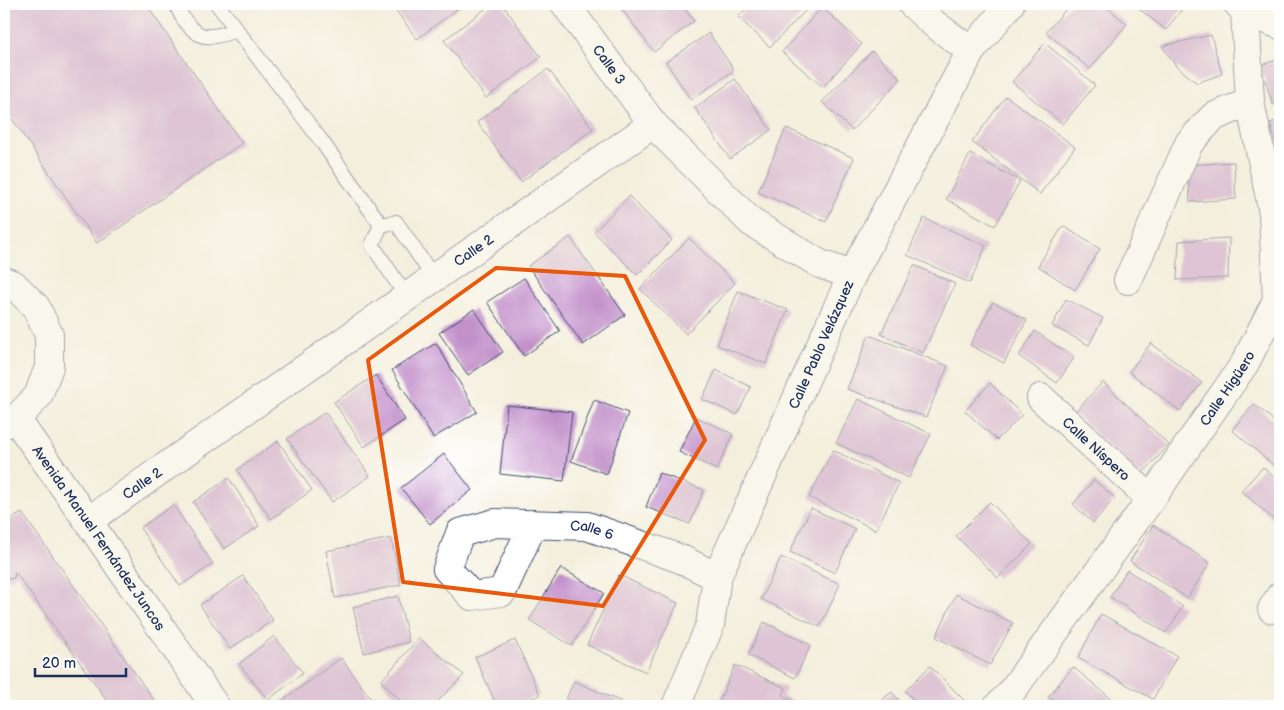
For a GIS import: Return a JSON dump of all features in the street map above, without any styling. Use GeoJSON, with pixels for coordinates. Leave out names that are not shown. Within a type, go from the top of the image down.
{"type":"FeatureCollection","features":[{"type":"Feature","properties":{"kind":"street","name":"Calle 3"},"geometry":{"type":"LineString","coordinates":[[565,4],[653,124]]}},
{"type":"Feature","properties":{"kind":"street"},"geometry":{"type":"LineString","coordinates":[[912,4],[933,23],[971,51]]}},
{"type":"Feature","properties":{"kind":"street","name":"Calle Pablo Velázquez"},"geometry":{"type":"LineString","coordinates":[[676,706],[710,625],[717,577],[852,275],[971,51],[1010,4]]}},
{"type":"Feature","properties":{"kind":"street"},"geometry":{"type":"LineString","coordinates":[[1242,7],[1280,24]]}},
{"type":"Feature","properties":{"kind":"street","name":"Calle Higüero"},"geometry":{"type":"LineString","coordinates":[[1011,702],[1245,364],[1277,300],[1273,213],[1250,102],[1242,7]]}},
{"type":"Feature","properties":{"kind":"street"},"geometry":{"type":"LineString","coordinates":[[1128,280],[1189,144],[1213,117],[1250,102]]}},
{"type":"Feature","properties":{"kind":"street"},"geometry":{"type":"LineString","coordinates":[[653,124],[751,222],[820,264],[852,275]]}},
{"type":"Feature","properties":{"kind":"street","name":"Calle 2"},"geometry":{"type":"LineString","coordinates":[[88,521],[653,124]]}},
{"type":"Feature","properties":{"kind":"street","name":"Avenida Manuel Fernández Juncos"},"geometry":{"type":"LineString","coordinates":[[4,281],[14,285],[36,307],[49,335],[49,367],[38,396],[10,422],[88,521],[214,706]]}},
{"type":"Feature","properties":{"kind":"street","name":"Calle Níspero"},"geometry":{"type":"LineString","coordinates":[[1041,398],[1151,498]]}},
{"type":"Feature","properties":{"kind":"street","name":"Calle 6"},"geometry":{"type":"LineString","coordinates":[[533,524],[502,592],[472,596],[448,569],[460,533],[495,523],[533,524],[587,526],[681,559],[717,577]]}},
{"type":"Feature","properties":{"kind":"lane"},"geometry":{"type":"LineString","coordinates":[[177,4],[179,12],[189,25],[202,35],[217,35],[237,30]]}},
{"type":"Feature","properties":{"kind":"lane"},"geometry":{"type":"LineString","coordinates":[[217,4],[320,139],[381,225]]}},
{"type":"Feature","properties":{"kind":"lane"},"geometry":{"type":"LineString","coordinates":[[381,225],[396,222],[434,278]]}},
{"type":"Feature","properties":{"kind":"lane"},"geometry":{"type":"LineString","coordinates":[[381,225],[372,246],[407,297]]}},
{"type":"Feature","properties":{"kind":"highlighted area"},"geometry":{"type":"Polygon","coordinates":[[[496,268],[625,276],[705,440],[603,606],[403,582],[368,360],[496,268]]]}},
{"type":"Feature","properties":{"kind":"water"},"geometry":{"type":"Polygon","coordinates":[[[4,335],[7,362],[4,371],[4,335]]]}},
{"type":"Feature","properties":{"kind":"building"},"geometry":{"type":"Polygon","coordinates":[[[4,4],[146,4],[242,143],[97,243],[4,107],[4,4]]]}},
{"type":"Feature","properties":{"kind":"building"},"geometry":{"type":"Polygon","coordinates":[[[391,4],[464,4],[417,39],[391,4]]]}},
{"type":"Feature","properties":{"kind":"building"},"geometry":{"type":"Polygon","coordinates":[[[492,4],[502,4],[541,57],[486,98],[444,40],[492,4]]]}},
{"type":"Feature","properties":{"kind":"building"},"geometry":{"type":"Polygon","coordinates":[[[618,4],[681,4],[694,21],[654,52],[618,4]]]}},
{"type":"Feature","properties":{"kind":"building"},"geometry":{"type":"Polygon","coordinates":[[[751,4],[812,4],[770,47],[738,17],[751,4]]]}},
{"type":"Feature","properties":{"kind":"building"},"geometry":{"type":"Polygon","coordinates":[[[1071,4],[1103,4],[1127,24],[1090,69],[1046,32],[1071,4]]]}},
{"type":"Feature","properties":{"kind":"building"},"geometry":{"type":"Polygon","coordinates":[[[1133,4],[1186,4],[1166,30],[1133,4]]]}},
{"type":"Feature","properties":{"kind":"building"},"geometry":{"type":"Polygon","coordinates":[[[822,7],[862,44],[823,87],[782,52],[822,7]]]}},
{"type":"Feature","properties":{"kind":"building"},"geometry":{"type":"Polygon","coordinates":[[[709,33],[734,70],[691,100],[666,62],[709,33]]]}},
{"type":"Feature","properties":{"kind":"building"},"geometry":{"type":"Polygon","coordinates":[[[1211,35],[1222,74],[1197,83],[1176,66],[1162,46],[1211,35]]]}},
{"type":"Feature","properties":{"kind":"building"},"geometry":{"type":"Polygon","coordinates":[[[1045,43],[1095,85],[1063,124],[1012,82],[1045,43]]]}},
{"type":"Feature","properties":{"kind":"building"},"geometry":{"type":"Polygon","coordinates":[[[872,51],[901,79],[852,130],[822,102],[872,51]]]}},
{"type":"Feature","properties":{"kind":"building"},"geometry":{"type":"Polygon","coordinates":[[[1280,59],[1280,103],[1273,105],[1260,65],[1280,59]]]}},
{"type":"Feature","properties":{"kind":"building"},"geometry":{"type":"Polygon","coordinates":[[[548,69],[593,129],[521,182],[477,122],[548,69]]]}},
{"type":"Feature","properties":{"kind":"building"},"geometry":{"type":"Polygon","coordinates":[[[735,79],[771,130],[730,159],[695,108],[735,79]]]}},
{"type":"Feature","properties":{"kind":"building"},"geometry":{"type":"Polygon","coordinates":[[[1006,96],[1075,147],[1040,194],[972,142],[1006,96]]]}},
{"type":"Feature","properties":{"kind":"building"},"geometry":{"type":"Polygon","coordinates":[[[1280,120],[1280,157],[1270,123],[1280,120]]]}},
{"type":"Feature","properties":{"kind":"building"},"geometry":{"type":"Polygon","coordinates":[[[786,128],[854,158],[826,222],[758,192],[786,128]]]}},
{"type":"Feature","properties":{"kind":"building"},"geometry":{"type":"Polygon","coordinates":[[[970,154],[1020,181],[995,226],[946,199],[970,154]]]}},
{"type":"Feature","properties":{"kind":"building"},"geometry":{"type":"Polygon","coordinates":[[[1234,162],[1236,199],[1190,202],[1188,165],[1234,162]]]}},
{"type":"Feature","properties":{"kind":"building"},"geometry":{"type":"Polygon","coordinates":[[[629,196],[672,240],[637,275],[594,232],[629,196]]]}},
{"type":"Feature","properties":{"kind":"building"},"geometry":{"type":"Polygon","coordinates":[[[924,218],[986,246],[970,283],[907,255],[924,218]]]}},
{"type":"Feature","properties":{"kind":"building"},"geometry":{"type":"Polygon","coordinates":[[[1063,226],[1100,249],[1075,290],[1038,266],[1063,226]]]}},
{"type":"Feature","properties":{"kind":"building"},"geometry":{"type":"Polygon","coordinates":[[[570,237],[625,315],[583,345],[528,266],[570,237]]]}},
{"type":"Feature","properties":{"kind":"building"},"geometry":{"type":"Polygon","coordinates":[[[689,238],[735,283],[686,334],[640,289],[689,238]]]}},
{"type":"Feature","properties":{"kind":"building"},"geometry":{"type":"Polygon","coordinates":[[[1229,238],[1228,278],[1177,280],[1179,241],[1229,238]]]}},
{"type":"Feature","properties":{"kind":"building"},"geometry":{"type":"Polygon","coordinates":[[[914,265],[955,284],[923,353],[881,334],[914,265]]]}},
{"type":"Feature","properties":{"kind":"building"},"geometry":{"type":"Polygon","coordinates":[[[524,278],[560,331],[524,356],[487,302],[524,278]]]}},
{"type":"Feature","properties":{"kind":"building"},"geometry":{"type":"Polygon","coordinates":[[[738,291],[788,310],[766,364],[717,345],[738,291]]]}},
{"type":"Feature","properties":{"kind":"building"},"geometry":{"type":"Polygon","coordinates":[[[1066,299],[1103,318],[1089,345],[1052,326],[1066,299]]]}},
{"type":"Feature","properties":{"kind":"building"},"geometry":{"type":"Polygon","coordinates":[[[993,302],[1027,320],[1004,363],[970,345],[993,302]]]}},
{"type":"Feature","properties":{"kind":"building"},"geometry":{"type":"Polygon","coordinates":[[[474,309],[503,352],[468,375],[439,333],[474,309]]]}},
{"type":"Feature","properties":{"kind":"building"},"geometry":{"type":"Polygon","coordinates":[[[1035,331],[1074,358],[1057,383],[1019,356],[1035,331]]]}},
{"type":"Feature","properties":{"kind":"building"},"geometry":{"type":"Polygon","coordinates":[[[869,335],[948,366],[926,417],[847,389],[869,335]]]}},
{"type":"Feature","properties":{"kind":"building"},"geometry":{"type":"Polygon","coordinates":[[[436,343],[477,412],[433,438],[392,370],[436,343]]]}},
{"type":"Feature","properties":{"kind":"building"},"geometry":{"type":"Polygon","coordinates":[[[1151,343],[1202,383],[1180,411],[1129,372],[1151,343]]]}},
{"type":"Feature","properties":{"kind":"building"},"geometry":{"type":"Polygon","coordinates":[[[716,370],[751,387],[737,415],[702,399],[716,370]]]}},
{"type":"Feature","properties":{"kind":"building"},"geometry":{"type":"Polygon","coordinates":[[[1280,371],[1280,385],[1275,382],[1280,371]]]}},
{"type":"Feature","properties":{"kind":"building"},"geometry":{"type":"Polygon","coordinates":[[[376,375],[405,420],[364,447],[334,402],[376,375]]]}},
{"type":"Feature","properties":{"kind":"building"},"geometry":{"type":"Polygon","coordinates":[[[1103,382],[1169,445],[1140,476],[1074,413],[1103,382]]]}},
{"type":"Feature","properties":{"kind":"building"},"geometry":{"type":"Polygon","coordinates":[[[990,383],[1022,415],[997,440],[965,411],[990,383]]]}},
{"type":"Feature","properties":{"kind":"building"},"geometry":{"type":"Polygon","coordinates":[[[858,399],[931,434],[909,478],[836,443],[858,399]]]}},
{"type":"Feature","properties":{"kind":"building"},"geometry":{"type":"Polygon","coordinates":[[[594,400],[628,413],[607,474],[571,461],[594,400]]]}},
{"type":"Feature","properties":{"kind":"building"},"geometry":{"type":"Polygon","coordinates":[[[1254,404],[1280,426],[1280,471],[1232,430],[1254,404]]]}},
{"type":"Feature","properties":{"kind":"building"},"geometry":{"type":"Polygon","coordinates":[[[507,405],[572,412],[564,481],[500,474],[507,405]]]}},
{"type":"Feature","properties":{"kind":"building"},"geometry":{"type":"Polygon","coordinates":[[[325,412],[370,476],[332,502],[287,439],[325,412]]]}},
{"type":"Feature","properties":{"kind":"building"},"geometry":{"type":"Polygon","coordinates":[[[696,417],[733,434],[717,470],[679,452],[696,417]]]}},
{"type":"Feature","properties":{"kind":"building"},"geometry":{"type":"Polygon","coordinates":[[[278,441],[312,490],[271,519],[237,470],[278,441]]]}},
{"type":"Feature","properties":{"kind":"building"},"geometry":{"type":"Polygon","coordinates":[[[833,450],[899,483],[876,530],[809,497],[833,450]]]}},
{"type":"Feature","properties":{"kind":"building"},"geometry":{"type":"Polygon","coordinates":[[[444,454],[472,490],[430,524],[401,488],[444,454]]]}},
{"type":"Feature","properties":{"kind":"building"},"geometry":{"type":"Polygon","coordinates":[[[1263,467],[1280,483],[1280,525],[1241,491],[1263,467]]]}},
{"type":"Feature","properties":{"kind":"building"},"geometry":{"type":"Polygon","coordinates":[[[659,473],[704,490],[690,524],[646,507],[659,473]]]}},
{"type":"Feature","properties":{"kind":"building"},"geometry":{"type":"Polygon","coordinates":[[[229,478],[259,526],[224,549],[193,502],[229,478]]]}},
{"type":"Feature","properties":{"kind":"building"},"geometry":{"type":"Polygon","coordinates":[[[1094,480],[1115,498],[1093,523],[1073,504],[1094,480]]]}},
{"type":"Feature","properties":{"kind":"building"},"geometry":{"type":"Polygon","coordinates":[[[990,502],[1032,544],[998,578],[956,536],[990,502]]]}},
{"type":"Feature","properties":{"kind":"building"},"geometry":{"type":"Polygon","coordinates":[[[173,505],[213,564],[180,586],[140,528],[173,505]]]}},
{"type":"Feature","properties":{"kind":"building"},"geometry":{"type":"Polygon","coordinates":[[[811,508],[855,529],[835,573],[790,552],[811,508]]]}},
{"type":"Feature","properties":{"kind":"building"},"geometry":{"type":"Polygon","coordinates":[[[22,513],[158,706],[111,706],[15,572],[14,578],[8,579],[6,574],[4,580],[4,523],[22,513]]]}},
{"type":"Feature","properties":{"kind":"building"},"geometry":{"type":"Polygon","coordinates":[[[1153,525],[1210,563],[1187,598],[1130,561],[1153,525]]]}},
{"type":"Feature","properties":{"kind":"building"},"geometry":{"type":"Polygon","coordinates":[[[391,538],[401,585],[335,598],[326,551],[391,538]]]}},
{"type":"Feature","properties":{"kind":"building"},"geometry":{"type":"Polygon","coordinates":[[[781,557],[840,584],[820,627],[761,599],[781,557]]]}},
{"type":"Feature","properties":{"kind":"building"},"geometry":{"type":"Polygon","coordinates":[[[561,568],[604,593],[572,646],[529,620],[561,568]]]}},
{"type":"Feature","properties":{"kind":"building"},"geometry":{"type":"Polygon","coordinates":[[[1127,570],[1183,607],[1166,633],[1110,597],[1127,570]]]}},
{"type":"Feature","properties":{"kind":"building"},"geometry":{"type":"Polygon","coordinates":[[[619,575],[678,603],[646,672],[587,645],[619,575]]]}},
{"type":"Feature","properties":{"kind":"building"},"geometry":{"type":"Polygon","coordinates":[[[243,576],[273,620],[230,649],[200,605],[243,576]]]}},
{"type":"Feature","properties":{"kind":"building"},"geometry":{"type":"Polygon","coordinates":[[[956,594],[1013,623],[990,665],[936,637],[956,594]]]}},
{"type":"Feature","properties":{"kind":"building"},"geometry":{"type":"Polygon","coordinates":[[[398,596],[409,642],[364,653],[353,607],[398,596]]]}},
{"type":"Feature","properties":{"kind":"building"},"geometry":{"type":"Polygon","coordinates":[[[1101,614],[1177,656],[1153,699],[1078,658],[1101,614]]]}},
{"type":"Feature","properties":{"kind":"building"},"geometry":{"type":"Polygon","coordinates":[[[764,622],[811,645],[795,678],[748,655],[764,622]]]}},
{"type":"Feature","properties":{"kind":"building"},"geometry":{"type":"Polygon","coordinates":[[[274,636],[303,673],[268,700],[239,664],[274,636]]]}},
{"type":"Feature","properties":{"kind":"building"},"geometry":{"type":"Polygon","coordinates":[[[419,638],[464,675],[433,706],[406,706],[381,681],[419,638]]]}},
{"type":"Feature","properties":{"kind":"building"},"geometry":{"type":"Polygon","coordinates":[[[515,640],[540,695],[515,706],[497,706],[475,657],[515,640]]]}},
{"type":"Feature","properties":{"kind":"building"},"geometry":{"type":"Polygon","coordinates":[[[341,658],[376,706],[275,706],[341,658]]]}},
{"type":"Feature","properties":{"kind":"building"},"geometry":{"type":"Polygon","coordinates":[[[735,665],[786,688],[783,696],[805,706],[717,706],[735,665]]]}},
{"type":"Feature","properties":{"kind":"building"},"geometry":{"type":"Polygon","coordinates":[[[930,666],[964,700],[958,706],[920,706],[905,691],[930,666]]]}},
{"type":"Feature","properties":{"kind":"building"},"geometry":{"type":"Polygon","coordinates":[[[1073,667],[1120,706],[1060,706],[1048,697],[1073,667]]]}},
{"type":"Feature","properties":{"kind":"building"},"geometry":{"type":"Polygon","coordinates":[[[574,681],[624,703],[623,706],[563,706],[574,681]]]}},
{"type":"Feature","properties":{"kind":"building"},"geometry":{"type":"Polygon","coordinates":[[[892,692],[904,706],[874,706],[892,692]]]}}]}
